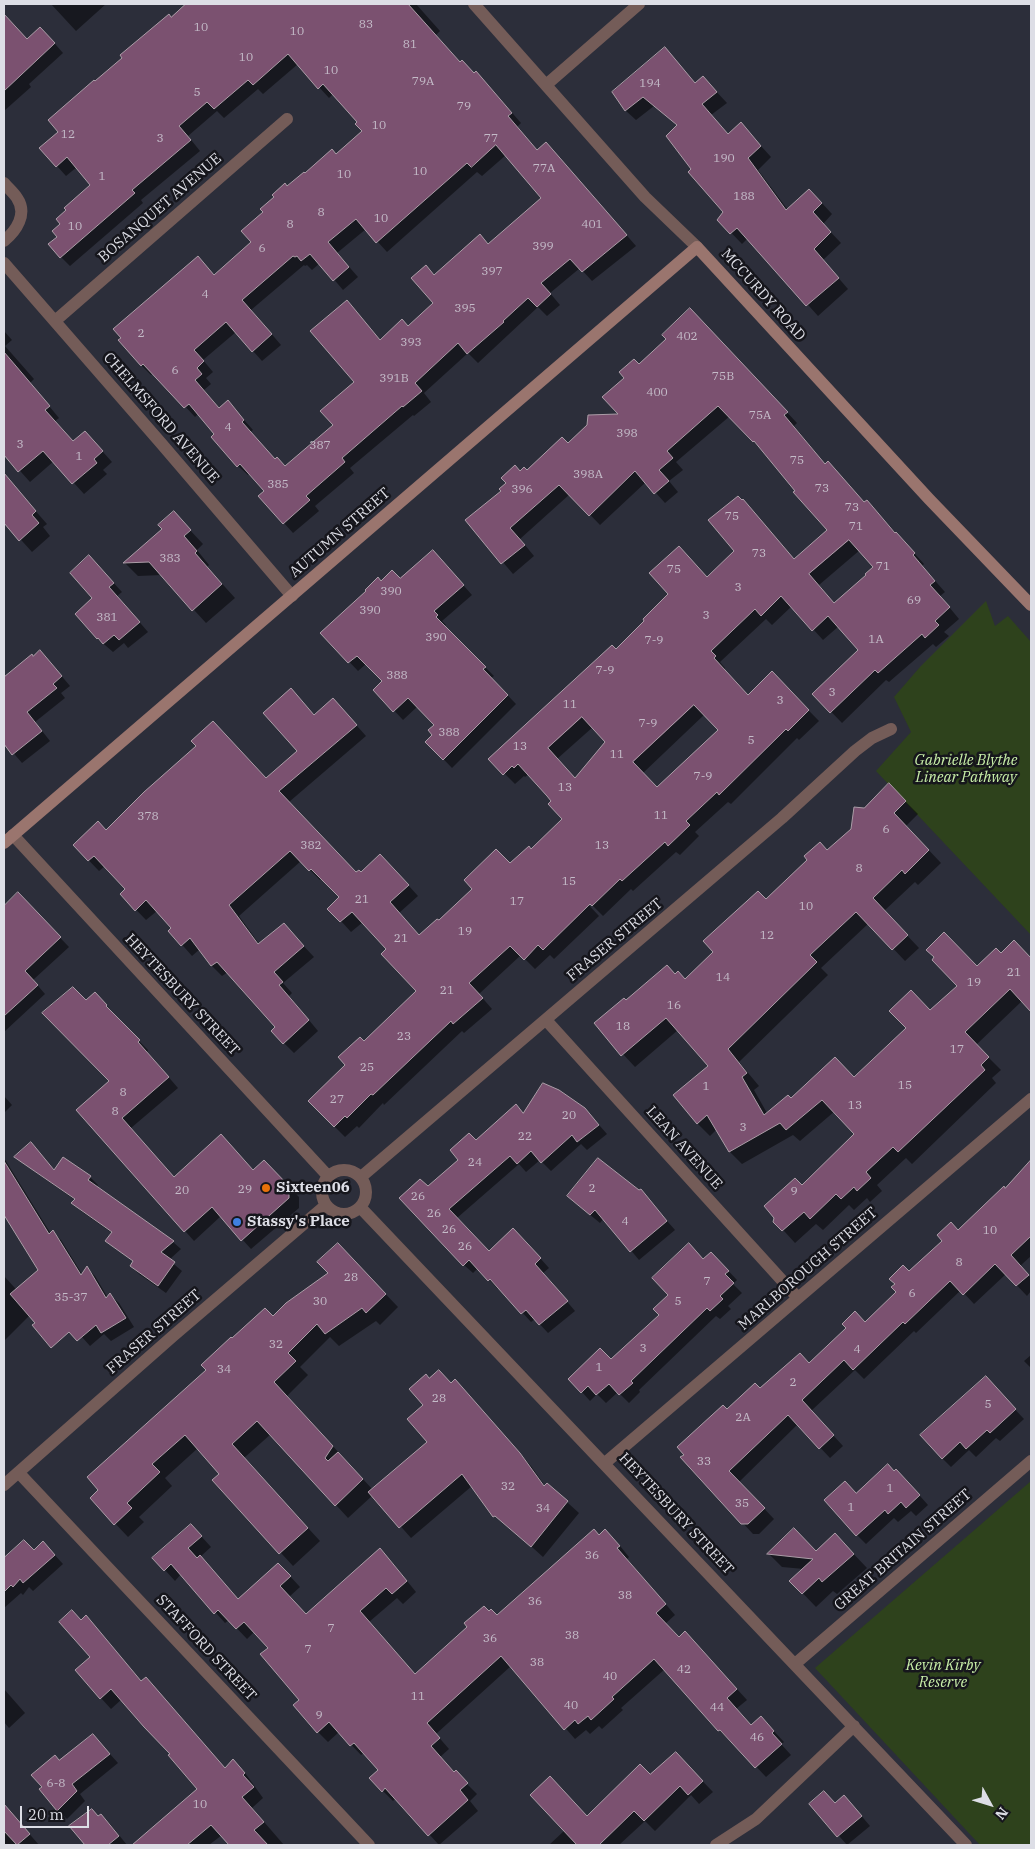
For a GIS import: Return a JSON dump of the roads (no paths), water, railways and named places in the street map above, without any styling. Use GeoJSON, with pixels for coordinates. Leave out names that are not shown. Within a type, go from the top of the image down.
{"type":"FeatureCollection","features":[{"type":"Feature","properties":{"kind":"street","name":"MCCURDY ROAD"},"geometry":{"type":"LineString","coordinates":[[474,4],[650,202],[697,247],[929,499],[1031,605]]}},
{"type":"Feature","properties":{"kind":"street"},"geometry":{"type":"LineString","coordinates":[[546,85],[639,4]]}},
{"type":"Feature","properties":{"kind":"street","name":"BOSANQUET AVENUE"},"geometry":{"type":"LineString","coordinates":[[54,321],[287,119]]}},
{"type":"Feature","properties":{"kind":"street"},"geometry":{"type":"LineString","coordinates":[[4,183],[19,200],[22,218],[12,234],[4,241]]}},
{"type":"Feature","properties":{"kind":"street","name":"AUTUMN STREET"},"geometry":{"type":"LineString","coordinates":[[8,839],[697,247]]}},
{"type":"Feature","properties":{"kind":"street","name":"CHELMSFORD AVENUE"},"geometry":{"type":"LineString","coordinates":[[4,263],[292,596]]}},
{"type":"Feature","properties":{"kind":"street","name":"FRASER STREET"},"geometry":{"type":"LineString","coordinates":[[361,1177],[782,818],[855,751],[872,738],[891,729]]}},
{"type":"Feature","properties":{"kind":"street","name":"HEYTESBURY STREET"},"geometry":{"type":"LineString","coordinates":[[8,839],[328,1176]]}},
{"type":"Feature","properties":{"kind":"street","name":"LEAN AVENUE"},"geometry":{"type":"LineString","coordinates":[[546,1020],[798,1298]]}},
{"type":"Feature","properties":{"kind":"street","name":"MARLBOROUGH STREET"},"geometry":{"type":"LineString","coordinates":[[605,1463],[1031,1098]]}},
{"type":"Feature","properties":{"kind":"street"},"geometry":{"type":"LineString","coordinates":[[341,1169],[348,1170],[361,1177],[366,1189],[360,1207],[354,1212],[346,1214],[331,1210],[326,1205],[322,1193],[322,1187],[328,1176],[341,1169]]}},
{"type":"Feature","properties":{"kind":"street","name":"FRASER STREET"},"geometry":{"type":"LineString","coordinates":[[4,1485],[173,1336],[326,1205]]}},
{"type":"Feature","properties":{"kind":"street","name":"HEYTESBURY STREET"},"geometry":{"type":"LineString","coordinates":[[360,1207],[966,1845]]}},
{"type":"Feature","properties":{"kind":"street","name":"GREAT BRITAIN STREET"},"geometry":{"type":"LineString","coordinates":[[795,1664],[1031,1461]]}},
{"type":"Feature","properties":{"kind":"street","name":"STAFFORD STREET"},"geometry":{"type":"LineString","coordinates":[[19,1473],[369,1845]]}},
{"type":"Feature","properties":{"kind":"street"},"geometry":{"type":"LineString","coordinates":[[716,1845],[756,1819],[854,1726]]}},
{"type":"Feature","properties":{"kind":"place","name":"Sixteen06"},"geometry":{"type":"Point","coordinates":[266,1188]}},
{"type":"Feature","properties":{"kind":"place","name":"Stassy's Place"},"geometry":{"type":"Point","coordinates":[237,1222]}},
{"type":"Feature","properties":{"kind":"park label","name":"Gabrielle Blythe Linear Pathway"},"geometry":{"type":"Point","coordinates":[966,770]}},
{"type":"Feature","properties":{"kind":"park label","name":"Kevin Kirby Reserve"},"geometry":{"type":"Point","coordinates":[943,1674]}}]}
